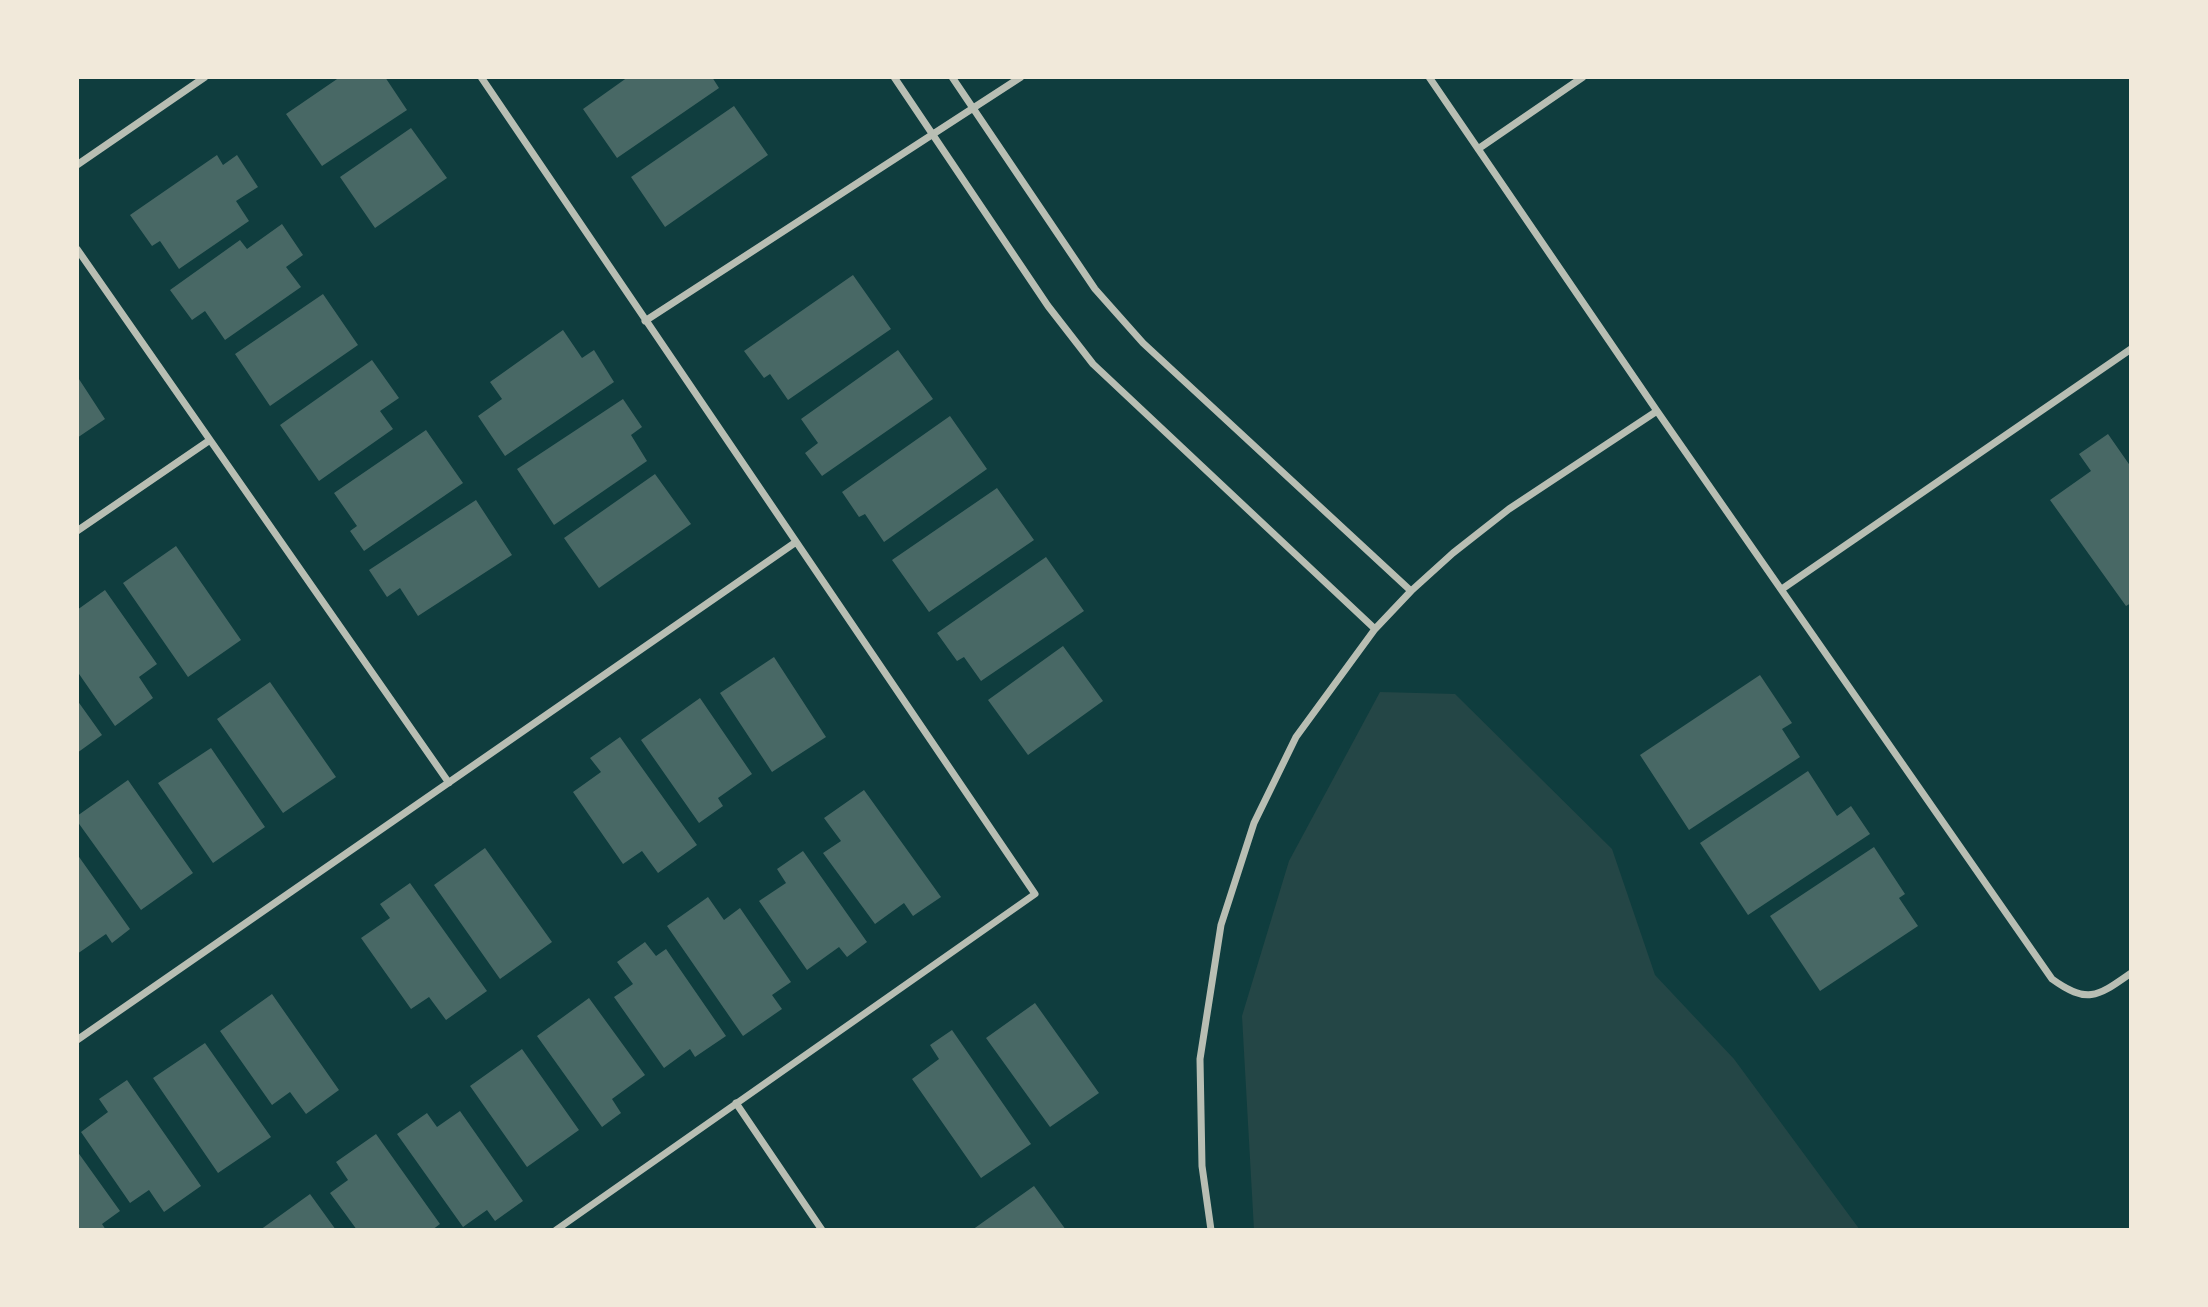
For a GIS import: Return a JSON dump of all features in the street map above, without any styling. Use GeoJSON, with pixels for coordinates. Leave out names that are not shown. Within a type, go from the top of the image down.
{"type":"FeatureCollection","features":[{"type":"Feature","properties":{"kind":"street"},"geometry":{"type":"LineString","coordinates":[[77,165],[205,77]]}},
{"type":"Feature","properties":{"kind":"street"},"geometry":{"type":"LineString","coordinates":[[481,77],[1035,894],[555,1230]]}},
{"type":"Feature","properties":{"kind":"street"},"geometry":{"type":"LineString","coordinates":[[894,77],[1048,306],[1093,365],[1375,629]]}},
{"type":"Feature","properties":{"kind":"street"},"geometry":{"type":"LineString","coordinates":[[952,77],[1113,312],[1153,353],[1410,591]]}},
{"type":"Feature","properties":{"kind":"street"},"geometry":{"type":"LineString","coordinates":[[645,321],[1021,77]]}},
{"type":"Feature","properties":{"kind":"street"},"geometry":{"type":"LineString","coordinates":[[1429,77],[1657,411],[2052,979],[2073,993],[2101,994],[2131,973]]}},
{"type":"Feature","properties":{"kind":"street"},"geometry":{"type":"LineString","coordinates":[[1479,149],[1583,77]]}},
{"type":"Feature","properties":{"kind":"street"},"geometry":{"type":"LineString","coordinates":[[77,249],[449,783]]}},
{"type":"Feature","properties":{"kind":"street"},"geometry":{"type":"LineString","coordinates":[[1782,589],[2131,349]]}},
{"type":"Feature","properties":{"kind":"street"},"geometry":{"type":"LineString","coordinates":[[1210,1230],[1202,1166],[1200,1059],[1221,925],[1254,823],[1296,737],[1375,629],[1410,591],[1453,552],[1509,509],[1657,411]]}},
{"type":"Feature","properties":{"kind":"street"},"geometry":{"type":"LineString","coordinates":[[77,531],[210,440]]}},
{"type":"Feature","properties":{"kind":"street"},"geometry":{"type":"LineString","coordinates":[[77,1040],[796,542]]}},
{"type":"Feature","properties":{"kind":"street"},"geometry":{"type":"LineString","coordinates":[[736,1103],[822,1230]]}},
{"type":"Feature","properties":{"kind":"shaded area"},"geometry":{"type":"Polygon","coordinates":[[[1380,692],[1455,694],[1612,849],[1655,975],[1734,1059],[1860,1230],[1254,1230],[1242,1016],[1289,861],[1380,692]]]}},
{"type":"Feature","properties":{"kind":"building"},"geometry":{"type":"Polygon","coordinates":[[[340,77],[385,77],[407,110],[322,166],[286,114],[340,77]]]}},
{"type":"Feature","properties":{"kind":"building"},"geometry":{"type":"Polygon","coordinates":[[[628,77],[712,77],[719,88],[617,158],[583,109],[628,77]]]}},
{"type":"Feature","properties":{"kind":"building"},"geometry":{"type":"Polygon","coordinates":[[[734,106],[768,155],[665,227],[631,177],[734,106]]]}},
{"type":"Feature","properties":{"kind":"building"},"geometry":{"type":"Polygon","coordinates":[[[411,128],[447,178],[375,228],[340,177],[411,128]]]}},
{"type":"Feature","properties":{"kind":"building"},"geometry":{"type":"Polygon","coordinates":[[[217,155],[223,165],[237,155],[258,187],[236,201],[249,221],[179,269],[160,241],[152,246],[130,215],[217,155]]]}},
{"type":"Feature","properties":{"kind":"building"},"geometry":{"type":"Polygon","coordinates":[[[282,224],[303,255],[286,267],[301,287],[225,340],[205,311],[192,320],[170,290],[240,240],[247,249],[282,224]]]}},
{"type":"Feature","properties":{"kind":"building"},"geometry":{"type":"Polygon","coordinates":[[[853,275],[891,329],[788,400],[770,374],[764,378],[744,351],[853,275]]]}},
{"type":"Feature","properties":{"kind":"building"},"geometry":{"type":"Polygon","coordinates":[[[323,294],[358,345],[270,406],[235,354],[323,294]]]}},
{"type":"Feature","properties":{"kind":"building"},"geometry":{"type":"Polygon","coordinates":[[[563,330],[582,358],[594,350],[614,382],[505,456],[478,416],[502,399],[490,382],[563,330]]]}},
{"type":"Feature","properties":{"kind":"building"},"geometry":{"type":"Polygon","coordinates":[[[898,350],[933,399],[822,476],[805,453],[818,443],[801,419],[898,350]]]}},
{"type":"Feature","properties":{"kind":"building"},"geometry":{"type":"Polygon","coordinates":[[[372,360],[399,398],[380,411],[393,429],[319,481],[280,425],[372,360]]]}},
{"type":"Feature","properties":{"kind":"building"},"geometry":{"type":"Polygon","coordinates":[[[77,376],[105,419],[77,438],[77,376]]]}},
{"type":"Feature","properties":{"kind":"building"},"geometry":{"type":"Polygon","coordinates":[[[623,399],[642,427],[631,435],[647,461],[554,525],[517,469],[623,399]]]}},
{"type":"Feature","properties":{"kind":"building"},"geometry":{"type":"Polygon","coordinates":[[[950,416],[987,469],[884,542],[865,514],[859,517],[842,492],[950,416]]]}},
{"type":"Feature","properties":{"kind":"building"},"geometry":{"type":"Polygon","coordinates":[[[426,430],[463,483],[364,551],[350,531],[357,526],[334,493],[426,430]]]}},
{"type":"Feature","properties":{"kind":"building"},"geometry":{"type":"Polygon","coordinates":[[[2108,434],[2131,467],[2131,603],[2126,606],[2050,500],[2091,471],[2079,454],[2108,434]]]}},
{"type":"Feature","properties":{"kind":"building"},"geometry":{"type":"Polygon","coordinates":[[[655,474],[691,524],[599,588],[564,538],[655,474]]]}},
{"type":"Feature","properties":{"kind":"building"},"geometry":{"type":"Polygon","coordinates":[[[997,488],[1034,540],[929,612],[892,560],[997,488]]]}},
{"type":"Feature","properties":{"kind":"building"},"geometry":{"type":"Polygon","coordinates":[[[476,500],[512,555],[418,616],[400,588],[387,597],[369,570],[476,500]]]}},
{"type":"Feature","properties":{"kind":"building"},"geometry":{"type":"Polygon","coordinates":[[[176,546],[241,640],[188,677],[123,583],[176,546]]]}},
{"type":"Feature","properties":{"kind":"building"},"geometry":{"type":"Polygon","coordinates":[[[1046,557],[1084,611],[981,681],[964,657],[957,661],[937,633],[1046,557]]]}},
{"type":"Feature","properties":{"kind":"building"},"geometry":{"type":"Polygon","coordinates":[[[105,590],[157,664],[139,677],[153,698],[115,726],[77,671],[77,610],[105,590]]]}},
{"type":"Feature","properties":{"kind":"building"},"geometry":{"type":"Polygon","coordinates":[[[1063,646],[1103,701],[1028,755],[988,700],[1063,646]]]}},
{"type":"Feature","properties":{"kind":"building"},"geometry":{"type":"Polygon","coordinates":[[[774,657],[826,737],[772,772],[720,693],[774,657]]]}},
{"type":"Feature","properties":{"kind":"building"},"geometry":{"type":"Polygon","coordinates":[[[1760,675],[1792,723],[1782,729],[1800,757],[1689,830],[1640,755],[1760,675]]]}},
{"type":"Feature","properties":{"kind":"building"},"geometry":{"type":"Polygon","coordinates":[[[270,682],[336,777],[283,813],[217,719],[270,682]]]}},
{"type":"Feature","properties":{"kind":"building"},"geometry":{"type":"Polygon","coordinates":[[[700,698],[752,774],[718,798],[723,806],[699,823],[641,740],[700,698]]]}},
{"type":"Feature","properties":{"kind":"building"},"geometry":{"type":"Polygon","coordinates":[[[77,700],[102,735],[77,753],[77,700]]]}},
{"type":"Feature","properties":{"kind":"building"},"geometry":{"type":"Polygon","coordinates":[[[620,737],[697,845],[658,873],[642,851],[623,864],[573,792],[601,772],[590,758],[620,737]]]}},
{"type":"Feature","properties":{"kind":"building"},"geometry":{"type":"Polygon","coordinates":[[[211,748],[265,827],[213,863],[158,783],[211,748]]]}},
{"type":"Feature","properties":{"kind":"building"},"geometry":{"type":"Polygon","coordinates":[[[1808,771],[1837,816],[1851,806],[1870,834],[1748,915],[1700,843],[1808,771]]]}},
{"type":"Feature","properties":{"kind":"building"},"geometry":{"type":"Polygon","coordinates":[[[128,780],[193,873],[141,910],[77,821],[77,816],[128,780]]]}},
{"type":"Feature","properties":{"kind":"building"},"geometry":{"type":"Polygon","coordinates":[[[864,790],[941,897],[913,916],[904,903],[875,924],[823,853],[841,841],[824,818],[864,790]]]}},
{"type":"Feature","properties":{"kind":"building"},"geometry":{"type":"Polygon","coordinates":[[[1874,847],[1905,894],[1899,898],[1918,926],[1820,991],[1770,916],[1874,847]]]}},
{"type":"Feature","properties":{"kind":"building"},"geometry":{"type":"Polygon","coordinates":[[[485,848],[552,942],[500,979],[434,885],[485,848]]]}},
{"type":"Feature","properties":{"kind":"building"},"geometry":{"type":"Polygon","coordinates":[[[803,851],[867,942],[847,957],[839,947],[807,970],[759,901],[786,883],[777,869],[803,851]]]}},
{"type":"Feature","properties":{"kind":"building"},"geometry":{"type":"Polygon","coordinates":[[[77,854],[130,929],[112,943],[106,934],[77,954],[77,854]]]}},
{"type":"Feature","properties":{"kind":"building"},"geometry":{"type":"Polygon","coordinates":[[[410,883],[487,991],[446,1020],[429,997],[411,1009],[361,938],[390,918],[380,904],[410,883]]]}},
{"type":"Feature","properties":{"kind":"building"},"geometry":{"type":"Polygon","coordinates":[[[708,897],[724,920],[740,908],[791,982],[772,995],[782,1009],[743,1036],[667,926],[708,897]]]}},
{"type":"Feature","properties":{"kind":"building"},"geometry":{"type":"Polygon","coordinates":[[[645,942],[656,956],[666,949],[726,1036],[695,1057],[690,1049],[664,1068],[614,997],[633,984],[617,962],[645,942]]]}},
{"type":"Feature","properties":{"kind":"building"},"geometry":{"type":"Polygon","coordinates":[[[272,994],[339,1090],[306,1114],[290,1092],[272,1105],[220,1031],[272,994]]]}},
{"type":"Feature","properties":{"kind":"building"},"geometry":{"type":"Polygon","coordinates":[[[589,998],[645,1075],[612,1099],[621,1113],[602,1127],[537,1036],[589,998]]]}},
{"type":"Feature","properties":{"kind":"building"},"geometry":{"type":"Polygon","coordinates":[[[1035,1003],[1099,1093],[1050,1127],[986,1038],[1035,1003]]]}},
{"type":"Feature","properties":{"kind":"building"},"geometry":{"type":"Polygon","coordinates":[[[952,1030],[1031,1144],[981,1178],[912,1079],[939,1059],[930,1045],[952,1030]]]}},
{"type":"Feature","properties":{"kind":"building"},"geometry":{"type":"Polygon","coordinates":[[[205,1043],[271,1137],[218,1173],[153,1078],[205,1043]]]}},
{"type":"Feature","properties":{"kind":"building"},"geometry":{"type":"Polygon","coordinates":[[[522,1049],[579,1130],[527,1167],[470,1086],[522,1049]]]}},
{"type":"Feature","properties":{"kind":"building"},"geometry":{"type":"Polygon","coordinates":[[[127,1080],[201,1186],[164,1212],[149,1190],[130,1203],[81,1132],[108,1112],[99,1099],[127,1080]]]}},
{"type":"Feature","properties":{"kind":"building"},"geometry":{"type":"Polygon","coordinates":[[[460,1111],[523,1201],[495,1221],[487,1210],[463,1227],[397,1134],[427,1113],[437,1127],[460,1111]]]}},
{"type":"Feature","properties":{"kind":"building"},"geometry":{"type":"Polygon","coordinates":[[[376,1134],[440,1224],[432,1230],[357,1230],[330,1193],[348,1180],[336,1162],[376,1134]]]}},
{"type":"Feature","properties":{"kind":"building"},"geometry":{"type":"Polygon","coordinates":[[[77,1151],[120,1211],[102,1224],[106,1230],[77,1230],[77,1151]]]}},
{"type":"Feature","properties":{"kind":"building"},"geometry":{"type":"Polygon","coordinates":[[[1034,1186],[1066,1230],[972,1230],[1034,1186]]]}},
{"type":"Feature","properties":{"kind":"building"},"geometry":{"type":"Polygon","coordinates":[[[310,1194],[336,1230],[260,1230],[310,1194]]]}}]}
